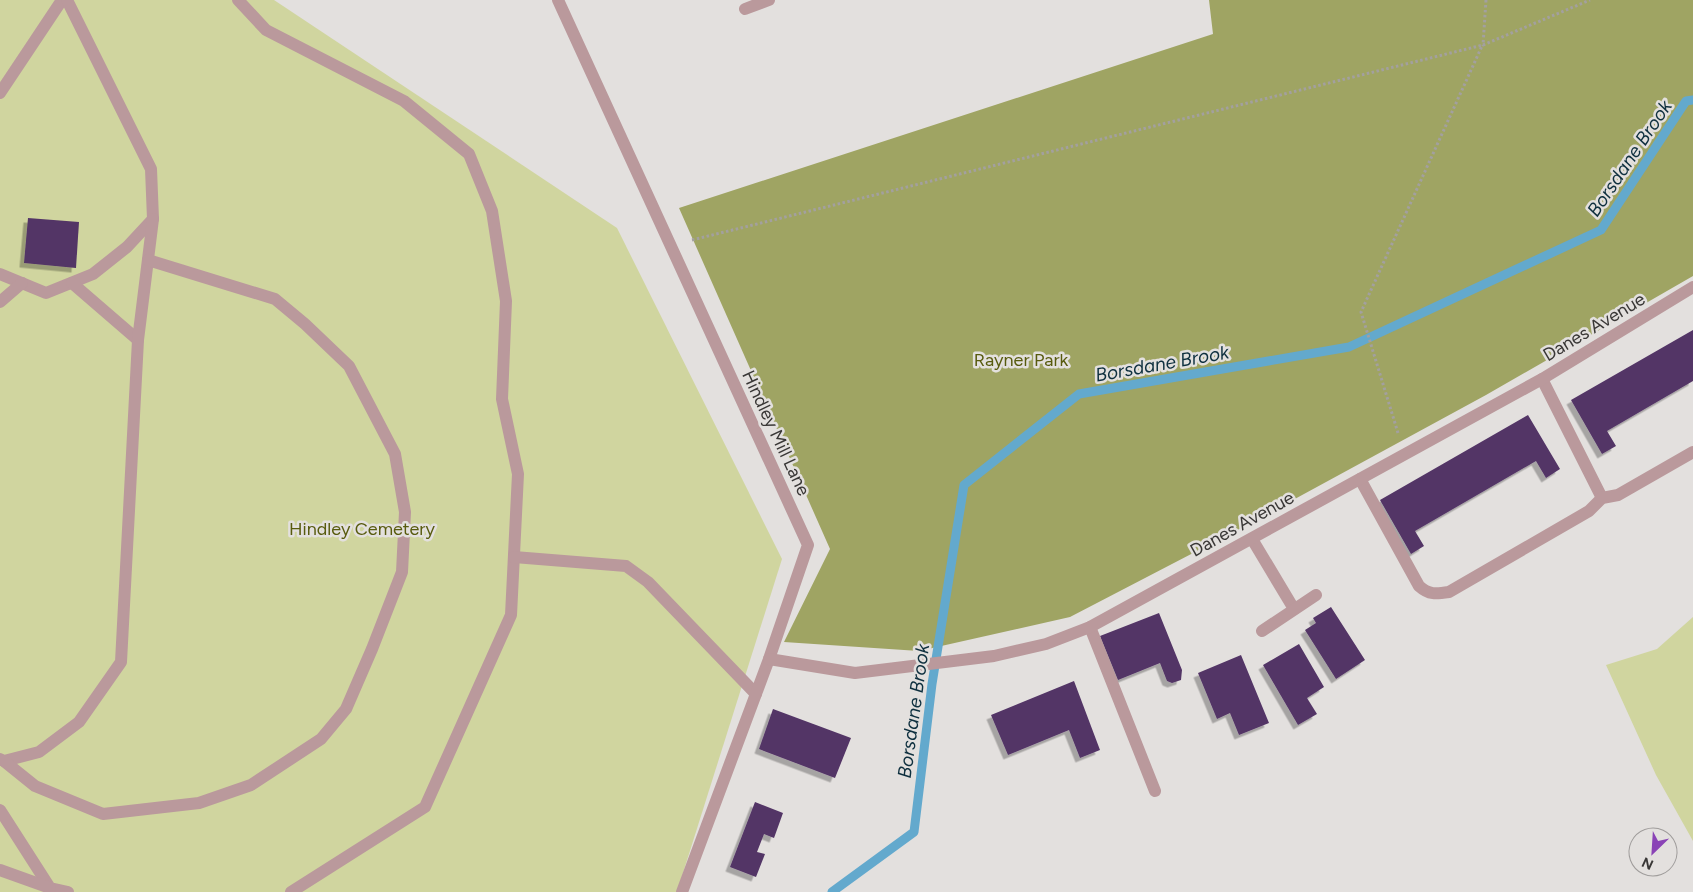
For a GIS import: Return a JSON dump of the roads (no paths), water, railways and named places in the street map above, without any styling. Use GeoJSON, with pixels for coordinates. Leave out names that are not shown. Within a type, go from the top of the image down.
{"type":"FeatureCollection","features":[{"type":"Feature","properties":{"kind":"street"},"geometry":{"type":"LineString","coordinates":[[0,93],[26,58],[62,0]]}},
{"type":"Feature","properties":{"kind":"street"},"geometry":{"type":"LineString","coordinates":[[2,760],[39,752],[79,722],[120,662],[138,340],[153,219],[151,169],[67,0]]}},
{"type":"Feature","properties":{"kind":"street"},"geometry":{"type":"LineString","coordinates":[[238,0],[266,30],[404,101],[469,154],[492,210],[506,301],[502,399],[518,474],[511,615],[425,807],[291,892]]}},
{"type":"Feature","properties":{"kind":"street","name":"Hindley Mill Lane"},"geometry":{"type":"LineString","coordinates":[[558,0],[808,545],[756,694],[682,892]]}},
{"type":"Feature","properties":{"kind":"street"},"geometry":{"type":"LineString","coordinates":[[745,9],[769,0]]}},
{"type":"Feature","properties":{"kind":"street"},"geometry":{"type":"LineString","coordinates":[[0,274],[46,293],[93,274],[127,247],[153,219]]}},
{"type":"Feature","properties":{"kind":"street"},"geometry":{"type":"LineString","coordinates":[[2,760],[35,786],[103,814],[199,803],[251,785],[321,739],[346,709],[372,650],[402,572],[405,512],[395,454],[349,366],[305,324],[275,300],[148,260]]}},
{"type":"Feature","properties":{"kind":"street"},"geometry":{"type":"LineString","coordinates":[[0,302],[22,283]]}},
{"type":"Feature","properties":{"kind":"street"},"geometry":{"type":"LineString","coordinates":[[72,283],[138,340]]}},
{"type":"Feature","properties":{"kind":"street","name":"Danes Avenue"},"geometry":{"type":"LineString","coordinates":[[769,658],[855,673],[994,656],[1046,644],[1090,627],[1542,379],[1693,287]]}},
{"type":"Feature","properties":{"kind":"street"},"geometry":{"type":"LineString","coordinates":[[1542,379],[1602,498]]}},
{"type":"Feature","properties":{"kind":"street"},"geometry":{"type":"LineString","coordinates":[[1360,479],[1419,586],[1426,592],[1437,594],[1457,587],[1589,510],[1602,498],[1618,495],[1693,452]]}},
{"type":"Feature","properties":{"kind":"street"},"geometry":{"type":"LineString","coordinates":[[1252,539],[1294,609]]}},
{"type":"Feature","properties":{"kind":"street"},"geometry":{"type":"LineString","coordinates":[[514,558],[626,566],[648,582],[756,694]]}},
{"type":"Feature","properties":{"kind":"street"},"geometry":{"type":"LineString","coordinates":[[1262,631],[1316,595]]}},
{"type":"Feature","properties":{"kind":"street"},"geometry":{"type":"LineString","coordinates":[[1090,627],[1155,790]]}},
{"type":"Feature","properties":{"kind":"street"},"geometry":{"type":"LineString","coordinates":[[0,810],[50,888]]}},
{"type":"Feature","properties":{"kind":"street"},"geometry":{"type":"LineString","coordinates":[[0,870],[50,888],[68,892]]}},
{"type":"Feature","properties":{"kind":"waterway","name":"Borsdane Brook"},"geometry":{"type":"LineString","coordinates":[[832,892],[914,832],[932,684],[964,485],[1079,394],[1349,347],[1601,230],[1686,101],[1693,100]]}},
{"type":"Feature","properties":{"kind":"park label","name":"Rayner Park"},"geometry":{"type":"Point","coordinates":[1021,360]}},
{"type":"Feature","properties":{"kind":"park label","name":"Hindley Cemetery"},"geometry":{"type":"Point","coordinates":[362,529]}}]}
